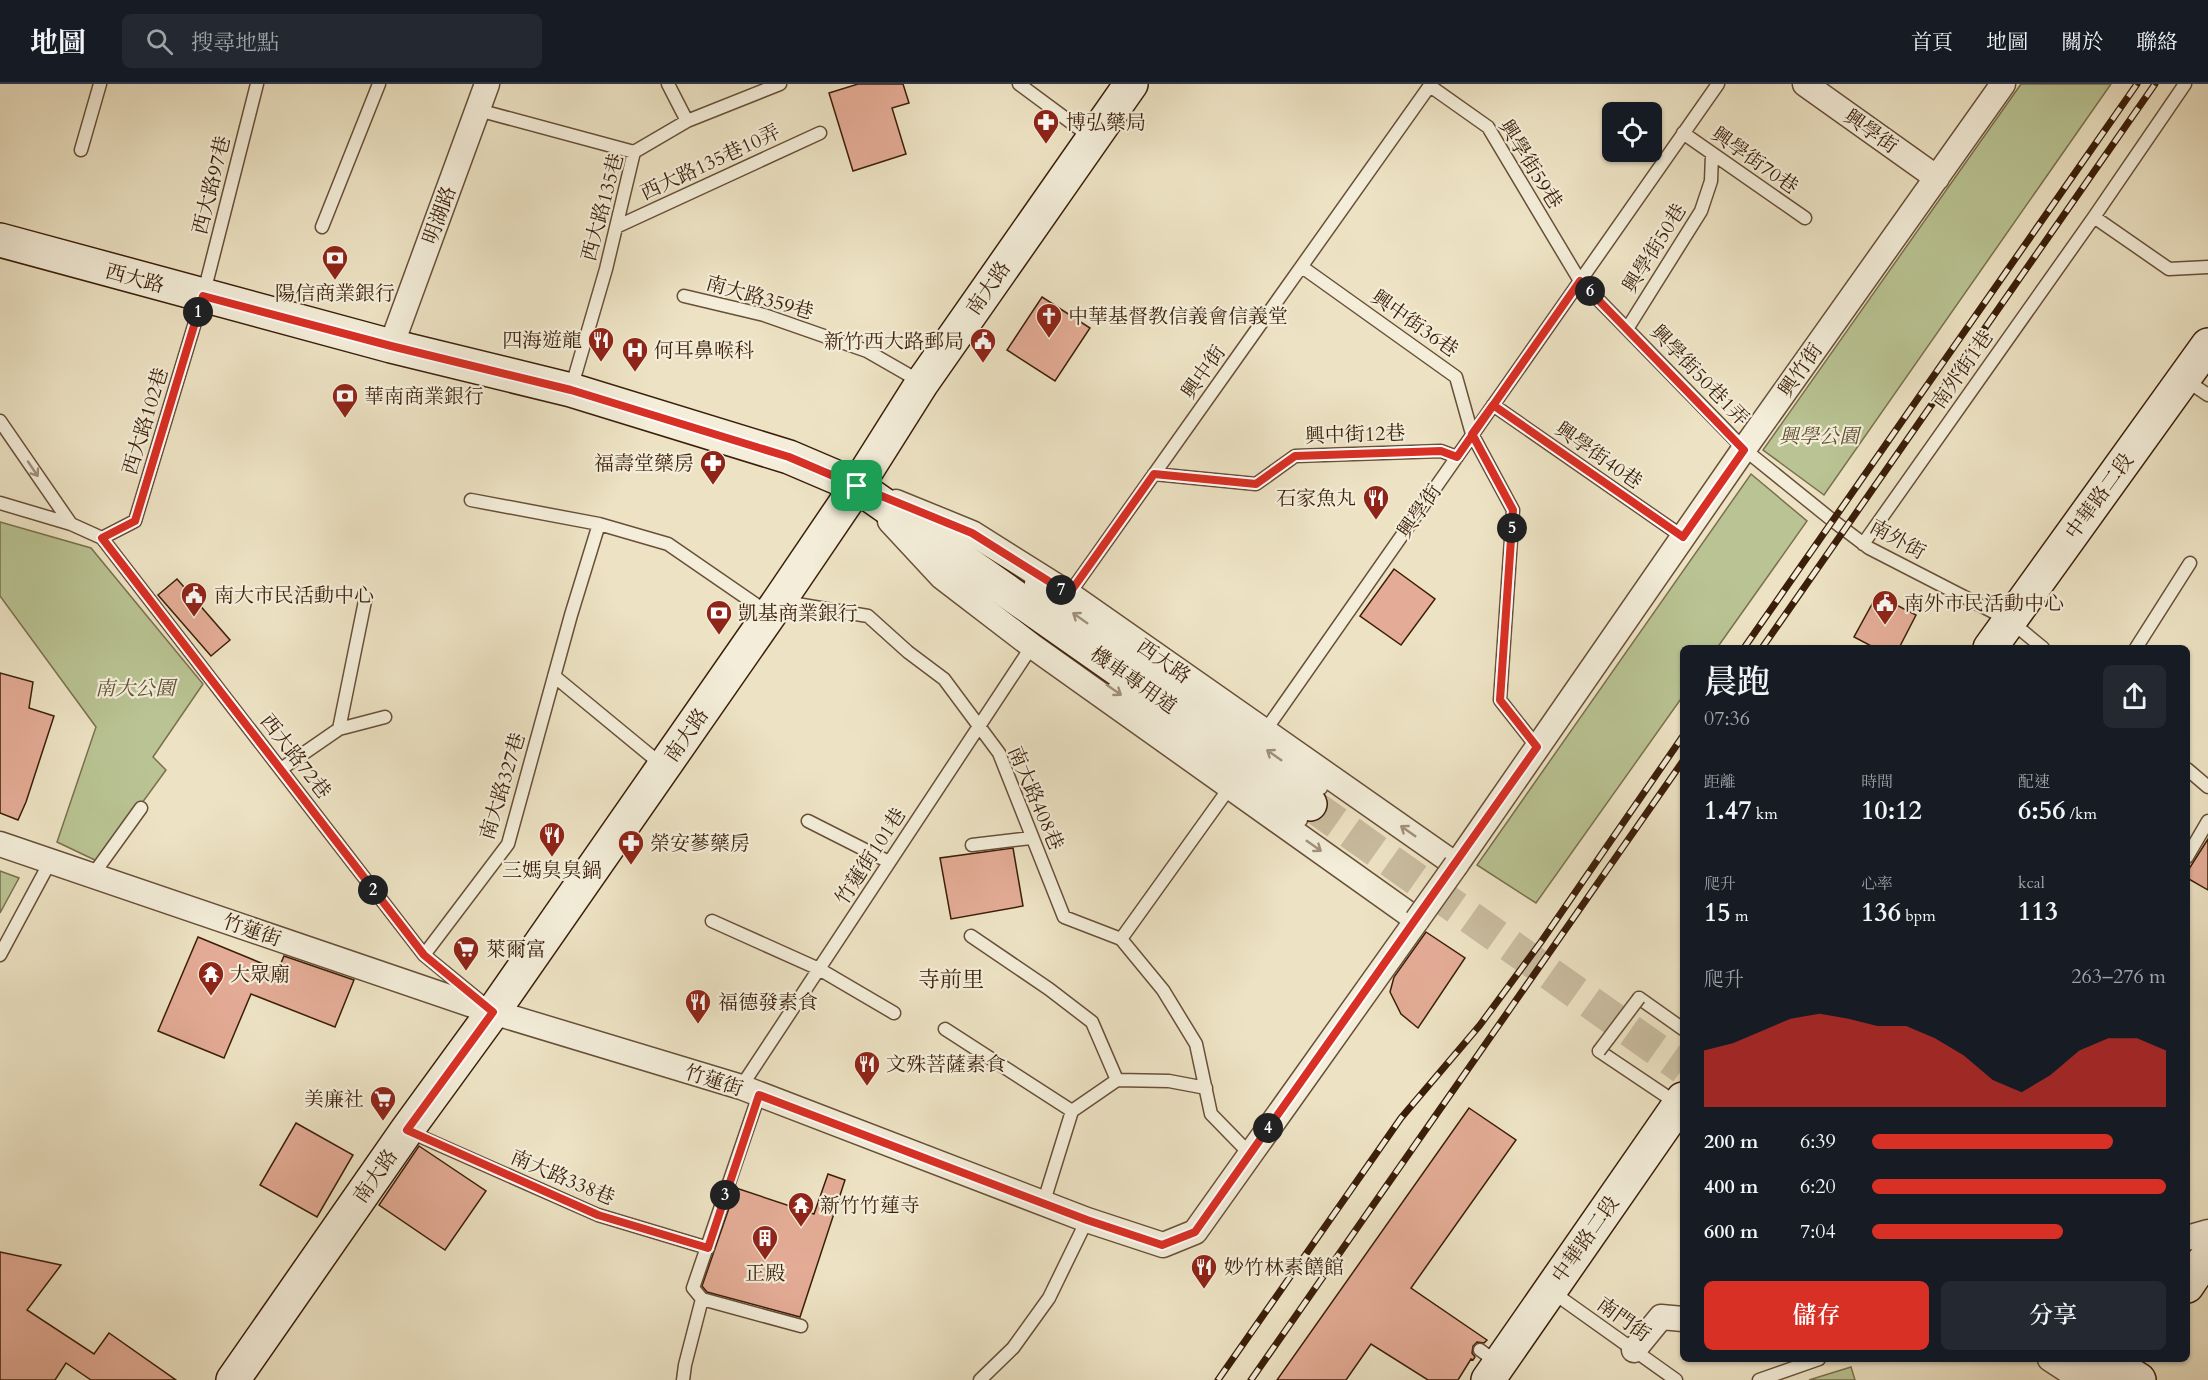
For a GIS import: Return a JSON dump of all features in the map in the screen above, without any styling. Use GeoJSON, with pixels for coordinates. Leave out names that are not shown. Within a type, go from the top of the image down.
{"type":"FeatureCollection","features":[{"type":"Feature","properties":{"kind":"street","name":"明湖路"},"geometry":{"type":"LineString","coordinates":[[391,346],[487,84]]}},
{"type":"Feature","properties":{"kind":"street","name":"南大路"},"geometry":{"type":"LineString","coordinates":[[233,1380],[779,601],[857,486],[922,383],[1131,84]]}},
{"type":"Feature","properties":{"kind":"street","name":"興學街"},"geometry":{"type":"LineString","coordinates":[[1804,84],[1937,178]]}},
{"type":"Feature","properties":{"kind":"street","name":"興竹街"},"geometry":{"type":"LineString","coordinates":[[1417,920],[1683,537],[2003,84]]}},
{"type":"Feature","properties":{"kind":"street","name":"西大路"},"geometry":{"type":"LineString","coordinates":[[0,240],[391,346],[571,390],[789,457],[972,533],[1069,594],[1456,865]]}},
{"type":"Feature","properties":{"kind":"street","name":"中華路二段"},"geometry":{"type":"LineString","coordinates":[[1992,645],[2009,620],[2196,387],[2208,345]]}},
{"type":"Feature","properties":{"kind":"street","name":"西大路"},"geometry":{"type":"LineString","coordinates":[[857,486],[942,578],[1032,646],[1417,920]]}},
{"type":"Feature","properties":{"kind":"street","name":"西大路"},"geometry":{"type":"LineString","coordinates":[[857,486],[1311,804]]}},
{"type":"Feature","properties":{"kind":"street","name":"竹蓮街"},"geometry":{"type":"LineString","coordinates":[[0,844],[493,1012],[750,1091],[1087,1220],[1162,1245],[1195,1232],[1417,920]]}},
{"type":"Feature","properties":{"kind":"street","name":"中華路二段"},"geometry":{"type":"LineString","coordinates":[[1489,1364],[1550,1290],[1680,1106]]}},
{"type":"Feature","properties":{"kind":"street"},"geometry":{"type":"LineString","coordinates":[[2190,1237],[2208,1232]]}},
{"type":"Feature","properties":{"kind":"street"},"geometry":{"type":"LineString","coordinates":[[2190,1282],[2208,1255]]}},
{"type":"Feature","properties":{"kind":"street"},"geometry":{"type":"LineString","coordinates":[[1634,1350],[1661,1317],[1680,1319]]}},
{"type":"Feature","properties":{"kind":"street"},"geometry":{"type":"LineString","coordinates":[[2055,1362],[2067,1370],[2124,1367]]}},
{"type":"Feature","properties":{"kind":"lane"},"geometry":{"type":"LineString","coordinates":[[81,150],[100,84]]}},
{"type":"Feature","properties":{"kind":"lane","name":"西大路97巷"},"geometry":{"type":"LineString","coordinates":[[203,296],[257,84]]}},
{"type":"Feature","properties":{"kind":"lane"},"geometry":{"type":"LineString","coordinates":[[322,228],[379,84]]}},
{"type":"Feature","properties":{"kind":"lane"},"geometry":{"type":"LineString","coordinates":[[668,84],[687,121]]}},
{"type":"Feature","properties":{"kind":"lane","name":"西大路135巷"},"geometry":{"type":"LineString","coordinates":[[571,390],[634,152],[687,121],[780,84]]}},
{"type":"Feature","properties":{"kind":"lane"},"geometry":{"type":"LineString","coordinates":[[1019,84],[1092,139]]}},
{"type":"Feature","properties":{"kind":"lane","name":"興學街"},"geometry":{"type":"LineString","coordinates":[[1265,731],[1718,84]]}},
{"type":"Feature","properties":{"kind":"lane","name":"南外街1巷"},"geometry":{"type":"LineString","coordinates":[[1863,544],[2185,84]]}},
{"type":"Feature","properties":{"kind":"lane","name":"興中街"},"geometry":{"type":"LineString","coordinates":[[1069,594],[1431,85]]}},
{"type":"Feature","properties":{"kind":"lane","name":"興學街59巷"},"geometry":{"type":"LineString","coordinates":[[1431,85],[1488,127],[1580,281]]}},
{"type":"Feature","properties":{"kind":"lane"},"geometry":{"type":"LineString","coordinates":[[478,110],[634,152]]}},
{"type":"Feature","properties":{"kind":"lane","name":"西大路135巷10弄"},"geometry":{"type":"LineString","coordinates":[[616,227],[820,133]]}},
{"type":"Feature","properties":{"kind":"lane","name":"興學街70巷"},"geometry":{"type":"LineString","coordinates":[[1683,134],[1805,218]]}},
{"type":"Feature","properties":{"kind":"lane","name":"興學街50巷"},"geometry":{"type":"LineString","coordinates":[[1580,281],[1627,329],[1701,211],[1711,181],[1712,155]]}},
{"type":"Feature","properties":{"kind":"lane"},"geometry":{"type":"LineString","coordinates":[[2094,217],[2169,269],[2208,267]]}},
{"type":"Feature","properties":{"kind":"lane","name":"興中街36巷"},"geometry":{"type":"LineString","coordinates":[[1302,267],[1456,376],[1472,434],[1513,510],[1500,700],[1537,747]]}},
{"type":"Feature","properties":{"kind":"lane","name":"西大路102巷"},"geometry":{"type":"LineString","coordinates":[[102,538],[135,521],[203,296]]}},
{"type":"Feature","properties":{"kind":"lane","name":"南大路359巷"},"geometry":{"type":"LineString","coordinates":[[684,296],[764,315],[867,351],[922,383]]}},
{"type":"Feature","properties":{"kind":"lane","name":"興學街50巷1弄"},"geometry":{"type":"LineString","coordinates":[[1627,329],[1744,450]]}},
{"type":"Feature","properties":{"kind":"lane","name":"興學街40巷"},"geometry":{"type":"LineString","coordinates":[[1493,405],[1683,537]]}},
{"type":"Feature","properties":{"kind":"lane"},"geometry":{"type":"LineString","coordinates":[[0,421],[71,524]]}},
{"type":"Feature","properties":{"kind":"lane","name":"南外街"},"geometry":{"type":"LineString","coordinates":[[1744,450],[1863,544],[2009,620],[2039,645]]}},
{"type":"Feature","properties":{"kind":"lane","name":"興中街12巷"},"geometry":{"type":"LineString","coordinates":[[1154,474],[1256,484],[1295,456],[1441,451],[1457,457]]}},
{"type":"Feature","properties":{"kind":"lane"},"geometry":{"type":"LineString","coordinates":[[471,500],[599,524],[668,544],[760,608],[779,601]]}},
{"type":"Feature","properties":{"kind":"lane","name":"西大路72巷"},"geometry":{"type":"LineString","coordinates":[[0,503],[71,524],[102,538],[424,955],[493,1012]]}},
{"type":"Feature","properties":{"kind":"lane","name":"南大路327巷"},"geometry":{"type":"LineString","coordinates":[[424,955],[508,844],[599,524]]}},
{"type":"Feature","properties":{"kind":"lane","name":"機車專用道"},"geometry":{"type":"LineString","coordinates":[[972,533],[995,558],[1311,804]]}},
{"type":"Feature","properties":{"kind":"lane"},"geometry":{"type":"LineString","coordinates":[[2138,645],[2190,563]]}},
{"type":"Feature","properties":{"kind":"lane","name":"機車專用道"},"geometry":{"type":"LineString","coordinates":[[942,578],[970,589],[1311,804]]}},
{"type":"Feature","properties":{"kind":"lane"},"geometry":{"type":"LineString","coordinates":[[339,729],[366,596]]}},
{"type":"Feature","properties":{"kind":"lane","name":"南大路408巷"},"geometry":{"type":"LineString","coordinates":[[779,601],[868,616],[908,652],[944,679],[999,753],[1064,917],[1121,939]]}},
{"type":"Feature","properties":{"kind":"lane","name":"竹蓮街101巷"},"geometry":{"type":"LineString","coordinates":[[750,1091],[819,969],[1032,646]]}},
{"type":"Feature","properties":{"kind":"lane"},"geometry":{"type":"LineString","coordinates":[[554,676],[664,766]]}},
{"type":"Feature","properties":{"kind":"lane"},"geometry":{"type":"LineString","coordinates":[[281,770],[339,729],[385,717]]}},
{"type":"Feature","properties":{"kind":"lane"},"geometry":{"type":"LineString","coordinates":[[2190,771],[2207,785]]}},
{"type":"Feature","properties":{"kind":"lane"},"geometry":{"type":"LineString","coordinates":[[1230,787],[1121,939],[1163,990],[1196,1044],[1210,1114],[1250,1154]]}},
{"type":"Feature","properties":{"kind":"lane"},"geometry":{"type":"LineString","coordinates":[[92,876],[141,808]]}},
{"type":"Feature","properties":{"kind":"lane"},"geometry":{"type":"LineString","coordinates":[[808,821],[889,862]]}},
{"type":"Feature","properties":{"kind":"lane"},"geometry":{"type":"LineString","coordinates":[[2190,852],[2208,821]]}},
{"type":"Feature","properties":{"kind":"lane"},"geometry":{"type":"LineString","coordinates":[[972,845],[1031,838]]}},
{"type":"Feature","properties":{"kind":"lane"},"geometry":{"type":"LineString","coordinates":[[0,955],[50,861]]}},
{"type":"Feature","properties":{"kind":"lane"},"geometry":{"type":"LineString","coordinates":[[712,921],[819,969],[894,1014]]}},
{"type":"Feature","properties":{"kind":"lane"},"geometry":{"type":"LineString","coordinates":[[971,936],[1049,989],[1092,1022],[1117,1080]]}},
{"type":"Feature","properties":{"kind":"lane"},"geometry":{"type":"LineString","coordinates":[[1680,1027],[1639,998],[1599,1051],[1680,1102]]}},
{"type":"Feature","properties":{"kind":"lane"},"geometry":{"type":"LineString","coordinates":[[945,1029],[1072,1111]]}},
{"type":"Feature","properties":{"kind":"lane"},"geometry":{"type":"LineString","coordinates":[[1044,1202],[1072,1111],[1117,1080],[1169,1081],[1206,1088]]}},
{"type":"Feature","properties":{"kind":"lane"},"geometry":{"type":"LineString","coordinates":[[750,1091],[708,1248],[693,1288],[702,1299],[801,1326]]}},
{"type":"Feature","properties":{"kind":"lane","name":"南大路338巷"},"geometry":{"type":"LineString","coordinates":[[407,1130],[598,1215],[708,1248]]}},
{"type":"Feature","properties":{"kind":"lane"},"geometry":{"type":"LineString","coordinates":[[980,1380],[1013,1348],[1049,1298],[1087,1220]]}},
{"type":"Feature","properties":{"kind":"lane","name":"南門街"},"geometry":{"type":"LineString","coordinates":[[1550,1290],[1676,1380]]}},
{"type":"Feature","properties":{"kind":"lane"},"geometry":{"type":"LineString","coordinates":[[683,1380],[702,1299]]}},
{"type":"Feature","properties":{"kind":"lane"},"geometry":{"type":"LineString","coordinates":[[1760,1380],[1811,1362]]}},
{"type":"Feature","properties":{"kind":"lane"},"geometry":{"type":"LineString","coordinates":[[2098,1362],[2124,1367]]}},
{"type":"Feature","properties":{"kind":"green space","name":"興學公園"},"geometry":{"type":"Polygon","coordinates":[[[2021,84],[2111,84],[1824,495],[1763,450],[2021,84]]]}},
{"type":"Feature","properties":{"kind":"green space","name":"興學公園"},"geometry":{"type":"Polygon","coordinates":[[[1751,474],[1807,521],[1719,645],[1680,645],[1680,700],[1536,903],[1477,865],[1751,474]]]}},
{"type":"Feature","properties":{"kind":"green space","name":"南大公園"},"geometry":{"type":"Polygon","coordinates":[[[0,522],[91,548],[203,684],[153,757],[166,770],[99,862],[57,842],[96,727],[0,596],[0,522]]]}},
{"type":"Feature","properties":{"kind":"green space"},"geometry":{"type":"Polygon","coordinates":[[[0,871],[19,878],[0,913],[0,871]]]}},
{"type":"Feature","properties":{"kind":"green space"},"geometry":{"type":"Polygon","coordinates":[[[1851,1367],[1855,1380],[1809,1380],[1851,1367]]]}},
{"type":"Feature","properties":{"kind":"building"},"geometry":{"type":"Polygon","coordinates":[[[858,84],[903,84],[909,103],[892,108],[906,154],[853,171],[829,93],[858,84]]]}},
{"type":"Feature","properties":{"kind":"building","name":"中華基督教信義會信義堂"},"geometry":{"type":"Polygon","coordinates":[[[1042,297],[1090,328],[1055,381],[1007,350],[1042,297]]]}},
{"type":"Feature","properties":{"kind":"building"},"geometry":{"type":"Polygon","coordinates":[[[1394,569],[1435,599],[1401,645],[1360,616],[1394,569]]]}},
{"type":"Feature","properties":{"kind":"building","name":"南大市民活動中心"},"geometry":{"type":"Polygon","coordinates":[[[177,579],[230,640],[211,656],[158,595],[177,579]]]}},
{"type":"Feature","properties":{"kind":"building","name":"南外市民活動中心"},"geometry":{"type":"Polygon","coordinates":[[[1877,595],[1916,615],[1901,645],[1869,645],[1854,637],[1877,595]]]}},
{"type":"Feature","properties":{"kind":"building"},"geometry":{"type":"Polygon","coordinates":[[[0,673],[33,682],[29,708],[54,716],[18,820],[0,813],[0,673]]]}},
{"type":"Feature","properties":{"kind":"building"},"geometry":{"type":"Polygon","coordinates":[[[2208,839],[2208,890],[2190,880],[2190,867],[2208,839]]]}},
{"type":"Feature","properties":{"kind":"building"},"geometry":{"type":"Polygon","coordinates":[[[1013,848],[1023,906],[951,919],[940,858],[1013,848]]]}},
{"type":"Feature","properties":{"kind":"building"},"geometry":{"type":"Polygon","coordinates":[[[1426,932],[1465,958],[1418,1028],[1401,1014],[1390,992],[1394,977],[1426,932]]]}},
{"type":"Feature","properties":{"kind":"building","name":"大眾廟"},"geometry":{"type":"Polygon","coordinates":[[[198,937],[278,970],[284,956],[354,980],[335,1027],[251,994],[224,1058],[158,1031],[198,937]]]}},
{"type":"Feature","properties":{"kind":"building"},"geometry":{"type":"Polygon","coordinates":[[[1469,1108],[1516,1140],[1411,1288],[1487,1340],[1484,1343],[1477,1342],[1473,1346],[1472,1353],[1475,1357],[1473,1360],[1471,1359],[1458,1380],[1428,1380],[1371,1344],[1346,1380],[1277,1380],[1469,1108]]]}},
{"type":"Feature","properties":{"kind":"building"},"geometry":{"type":"Polygon","coordinates":[[[296,1123],[353,1155],[317,1217],[260,1185],[296,1123]]]}},
{"type":"Feature","properties":{"kind":"building"},"geometry":{"type":"Polygon","coordinates":[[[419,1146],[486,1191],[445,1250],[379,1205],[419,1146]]]}},
{"type":"Feature","properties":{"kind":"building","name":"新竹竹蓮寺"},"geometry":{"type":"Polygon","coordinates":[[[828,1174],[845,1180],[800,1317],[707,1292],[702,1286],[736,1188],[814,1214],[828,1174]]]}},
{"type":"Feature","properties":{"kind":"building"},"geometry":{"type":"Polygon","coordinates":[[[0,1252],[61,1265],[27,1310],[94,1354],[109,1333],[176,1380],[91,1380],[66,1363],[55,1380],[0,1380],[0,1252]]]}},
{"type":"Feature","properties":{"kind":"tunnel"},"geometry":{"type":"LineString","coordinates":[[1310,804],[1680,1066]]}},
{"type":"Feature","properties":{"kind":"railway"},"geometry":{"type":"LineString","coordinates":[[1746,645],[2137,84]]}},
{"type":"Feature","properties":{"kind":"railway"},"geometry":{"type":"LineString","coordinates":[[1764,645],[2155,84]]}},
{"type":"Feature","properties":{"kind":"railway"},"geometry":{"type":"LineString","coordinates":[[1218,1380],[1401,1118],[1480,1025],[1541,942],[1680,740]]}},
{"type":"Feature","properties":{"kind":"railway"},"geometry":{"type":"LineString","coordinates":[[1251,1380],[1680,765]]}},
{"type":"Feature","properties":{"kind":"place","name":"博弘藥局"},"geometry":{"type":"Point","coordinates":[1046,145]}},
{"type":"Feature","properties":{"kind":"place","name":"陽信商業銀行"},"geometry":{"type":"Point","coordinates":[335,281]}},
{"type":"Feature","properties":{"kind":"place","name":"中華基督教信義會信義堂"},"geometry":{"type":"Point","coordinates":[1049,339]}},
{"type":"Feature","properties":{"kind":"place","name":"四海遊龍"},"geometry":{"type":"Point","coordinates":[601,363]}},
{"type":"Feature","properties":{"kind":"place","name":"新竹西大路郵局"},"geometry":{"type":"Point","coordinates":[983,364]}},
{"type":"Feature","properties":{"kind":"place","name":"何耳鼻喉科"},"geometry":{"type":"Point","coordinates":[635,373]}},
{"type":"Feature","properties":{"kind":"place","name":"華南商業銀行"},"geometry":{"type":"Point","coordinates":[345,419]}},
{"type":"Feature","properties":{"kind":"place","name":"福壽堂藥房"},"geometry":{"type":"Point","coordinates":[713,486]}},
{"type":"Feature","properties":{"kind":"place","name":"石家魚丸"},"geometry":{"type":"Point","coordinates":[1376,521]}},
{"type":"Feature","properties":{"kind":"place","name":"南大市民活動中心"},"geometry":{"type":"Point","coordinates":[194,618]}},
{"type":"Feature","properties":{"kind":"place","name":"南外市民活動中心"},"geometry":{"type":"Point","coordinates":[1885,626]}},
{"type":"Feature","properties":{"kind":"place","name":"凱基商業銀行"},"geometry":{"type":"Point","coordinates":[719,636]}},
{"type":"Feature","properties":{"kind":"place","name":"三媽臭臭鍋"},"geometry":{"type":"Point","coordinates":[552,858]}},
{"type":"Feature","properties":{"kind":"place","name":"榮安蔘藥房"},"geometry":{"type":"Point","coordinates":[631,866]}},
{"type":"Feature","properties":{"kind":"place","name":"萊爾富"},"geometry":{"type":"Point","coordinates":[466,972]}},
{"type":"Feature","properties":{"kind":"place","name":"大眾廟"},"geometry":{"type":"Point","coordinates":[211,997]}},
{"type":"Feature","properties":{"kind":"place","name":"福德發素食"},"geometry":{"type":"Point","coordinates":[698,1025]}},
{"type":"Feature","properties":{"kind":"place","name":"文殊菩薩素食"},"geometry":{"type":"Point","coordinates":[867,1087]}},
{"type":"Feature","properties":{"kind":"place","name":"美廉社"},"geometry":{"type":"Point","coordinates":[383,1122]}},
{"type":"Feature","properties":{"kind":"place","name":"新竹竹蓮寺"},"geometry":{"type":"Point","coordinates":[801,1228]}},
{"type":"Feature","properties":{"kind":"place","name":"正殿"},"geometry":{"type":"Point","coordinates":[765,1261]}},
{"type":"Feature","properties":{"kind":"place","name":"妙竹林素饍館"},"geometry":{"type":"Point","coordinates":[1204,1290]}},
{"type":"Feature","properties":{"kind":"district","name":"寺前里"},"geometry":{"type":"Point","coordinates":[951,979]}},
{"type":"Feature","properties":{"kind":"route"},"geometry":{"type":"LineString","coordinates":[[857,486],[789,457],[571,390],[391,346],[203,296],[135,521],[102,538],[424,955],[493,1012],[407,1130],[598,1215],[708,1248],[759,1095],[974,1175],[1087,1220],[1162,1245],[1195,1232],[1537,747],[1500,700],[1513,510],[1472,434],[1493,405],[1683,537],[1744,450],[1580,281],[1457,457],[1441,451],[1295,456],[1256,484],[1154,474],[1069,594],[972,533],[857,486]]}}]}
